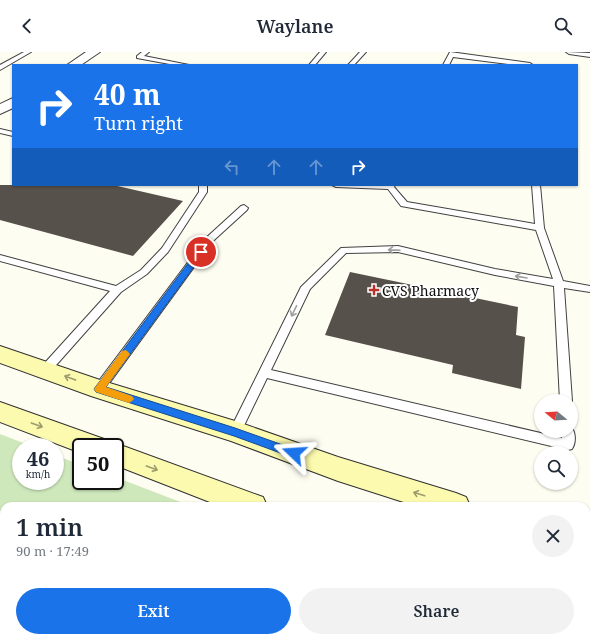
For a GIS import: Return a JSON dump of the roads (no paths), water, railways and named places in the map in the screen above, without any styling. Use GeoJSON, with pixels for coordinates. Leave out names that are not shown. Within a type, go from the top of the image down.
{"type":"FeatureCollection","features":[{"type":"Feature","properties":{"kind":"main road"},"geometry":{"type":"LineString","coordinates":[[0,354],[99,389],[235,432],[338,469],[443,502]]}},
{"type":"Feature","properties":{"kind":"main road"},"geometry":{"type":"LineString","coordinates":[[0,412],[72,439]]}},
{"type":"Feature","properties":{"kind":"main road"},"geometry":{"type":"LineString","coordinates":[[124,457],[242,502]]}},
{"type":"Feature","properties":{"kind":"street"},"geometry":{"type":"LineString","coordinates":[[75,64],[94,52]]}},
{"type":"Feature","properties":{"kind":"street"},"geometry":{"type":"LineString","coordinates":[[0,110],[12,103]]}},
{"type":"Feature","properties":{"kind":"lane"},"geometry":{"type":"LineString","coordinates":[[0,68],[28,52]]}},
{"type":"Feature","properties":{"kind":"lane"},"geometry":{"type":"LineString","coordinates":[[146,52],[139,57],[180,64]]}},
{"type":"Feature","properties":{"kind":"lane"},"geometry":{"type":"LineString","coordinates":[[313,64],[323,52]]}},
{"type":"Feature","properties":{"kind":"lane"},"geometry":{"type":"LineString","coordinates":[[352,64],[363,52]]}},
{"type":"Feature","properties":{"kind":"lane"},"geometry":{"type":"LineString","coordinates":[[569,52],[590,55]]}},
{"type":"Feature","properties":{"kind":"lane"},"geometry":{"type":"LineString","coordinates":[[447,64],[453,54],[523,64]]}},
{"type":"Feature","properties":{"kind":"lane"},"geometry":{"type":"LineString","coordinates":[[0,131],[12,134]]}},
{"type":"Feature","properties":{"kind":"lane"},"geometry":{"type":"LineString","coordinates":[[46,369],[117,290],[144,272],[165,250],[203,192],[204,186]]}},
{"type":"Feature","properties":{"kind":"lane"},"geometry":{"type":"LineString","coordinates":[[390,186],[404,204],[540,228]]}},
{"type":"Feature","properties":{"kind":"lane"},"geometry":{"type":"LineString","coordinates":[[536,186],[540,228],[559,284],[566,394]]}},
{"type":"Feature","properties":{"kind":"lane"},"geometry":{"type":"LineString","coordinates":[[99,389],[210,239],[244,208]]}},
{"type":"Feature","properties":{"kind":"lane"},"geometry":{"type":"LineString","coordinates":[[235,432],[306,287],[344,250],[398,249],[495,272],[590,289]]}},
{"type":"Feature","properties":{"kind":"lane"},"geometry":{"type":"LineString","coordinates":[[0,258],[117,290]]}},
{"type":"Feature","properties":{"kind":"lane"},"geometry":{"type":"LineString","coordinates":[[264,373],[534,437]]}},
{"type":"Feature","properties":{"kind":"lane"},"geometry":{"type":"LineString","coordinates":[[538,438],[568,445],[568,438]]}},
{"type":"Feature","properties":{"kind":"place","name":"CVS Pharmacy"},"geometry":{"type":"Point","coordinates":[374,290]}}]}
